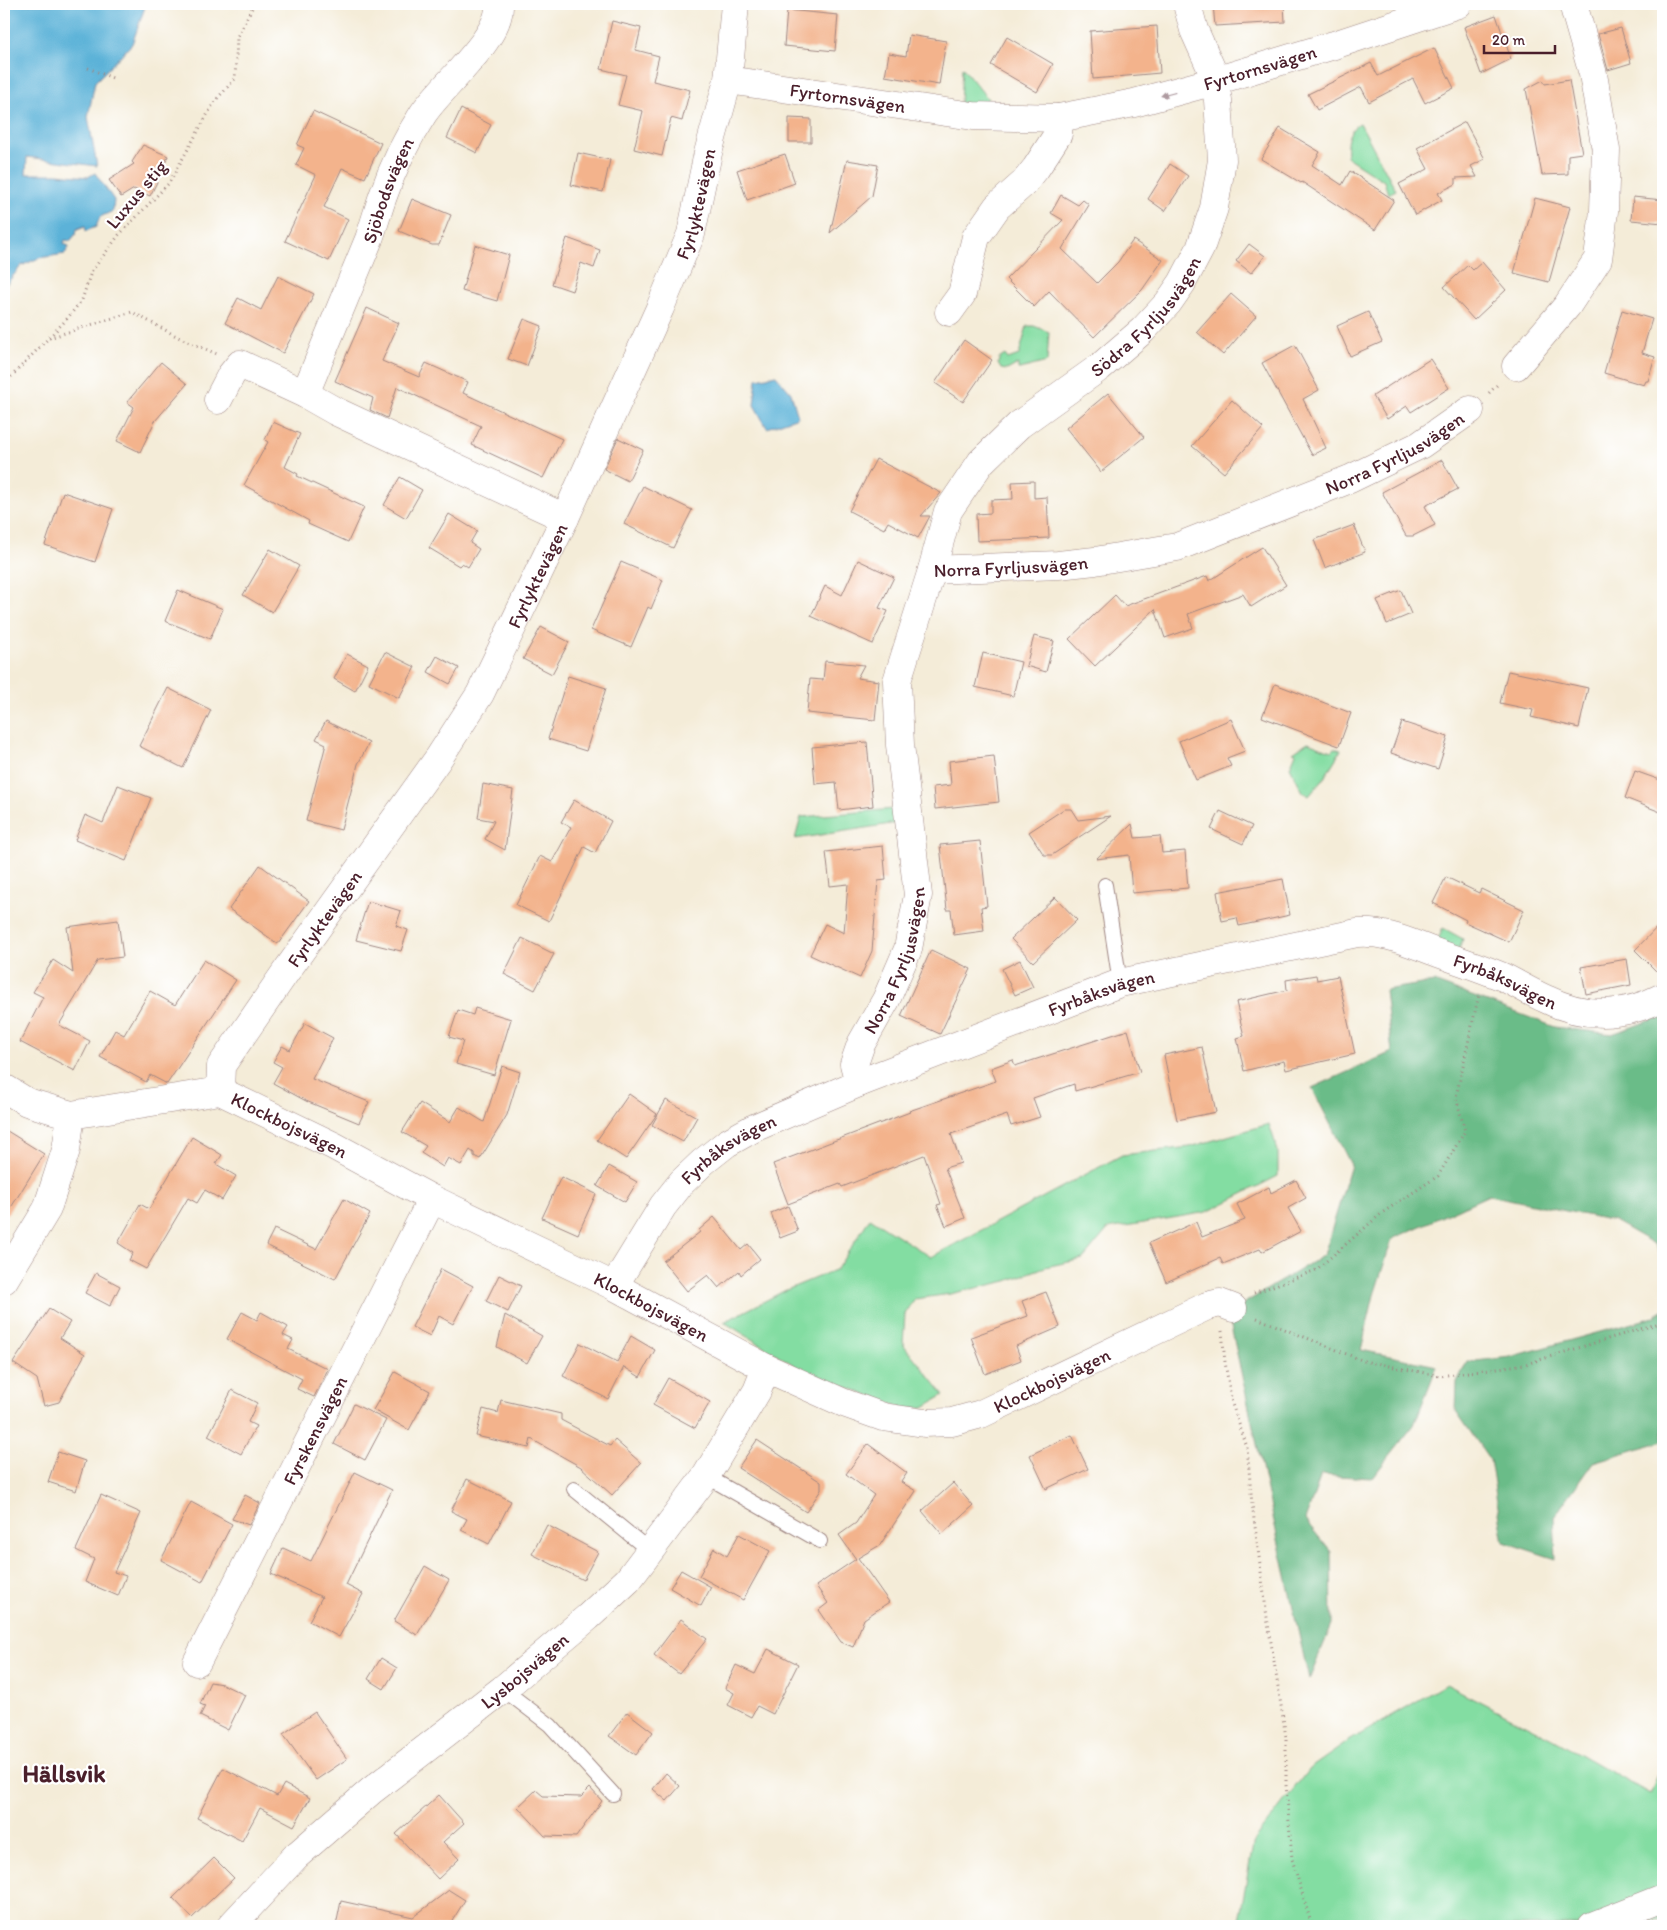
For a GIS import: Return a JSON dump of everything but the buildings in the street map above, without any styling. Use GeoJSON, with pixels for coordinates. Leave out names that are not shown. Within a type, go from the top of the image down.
{"type":"FeatureCollection","features":[{"type":"Feature","properties":{"kind":"street","name":"Sjöbodsvägen"},"geometry":{"type":"LineString","coordinates":[[305,394],[369,237],[383,194],[399,156],[424,113],[445,87],[473,58],[494,25],[499,4]]}},
{"type":"Feature","properties":{"kind":"street","name":"Fyrlyktevägen"},"geometry":{"type":"LineString","coordinates":[[220,1091],[221,1066],[284,973],[438,759],[480,694],[565,518],[660,308],[691,234],[708,156],[728,80],[735,4]]}},
{"type":"Feature","properties":{"kind":"street","name":"Södra Fyrljusvägen"},"geometry":{"type":"LineString","coordinates":[[932,570],[948,511],[981,462],[1019,424],[1100,367],[1143,330],[1168,304],[1182,283],[1200,249],[1214,208],[1222,160],[1215,81],[1194,30],[1187,4]]}},
{"type":"Feature","properties":{"kind":"street","name":"Fyrtornsvägen"},"geometry":{"type":"LineString","coordinates":[[728,80],[973,116],[1059,118],[1134,103],[1215,81],[1334,45],[1458,4]]}},
{"type":"Feature","properties":{"kind":"street"},"geometry":{"type":"LineString","coordinates":[[1516,366],[1567,306],[1598,259],[1604,211],[1606,150],[1593,74],[1573,4]]}},
{"type":"Feature","properties":{"kind":"street"},"geometry":{"type":"LineString","coordinates":[[949,312],[962,294],[976,237],[997,207],[1024,183],[1036,168],[1058,134],[1059,118]]}},
{"type":"Feature","properties":{"kind":"street"},"geometry":{"type":"LineString","coordinates":[[218,400],[231,375],[240,364],[305,394],[335,411],[565,518]]}},
{"type":"Feature","properties":{"kind":"street","name":"Norra Fyrljusvägen"},"geometry":{"type":"LineString","coordinates":[[858,1083],[854,1064],[861,1044],[886,1000],[908,949],[918,895],[900,745],[897,681],[932,570],[1058,565],[1095,561],[1177,547],[1350,479],[1420,444],[1470,410]]}},
{"type":"Feature","properties":{"kind":"street","name":"Fyrbåksvägen"},"geometry":{"type":"LineString","coordinates":[[614,1286],[663,1206],[682,1182],[727,1143],[754,1128],[858,1083],[1120,983],[1357,932],[1370,932],[1385,934],[1484,970],[1548,1001],[1592,1014],[1615,1014],[1651,1004],[1663,998]]}},
{"type":"Feature","properties":{"kind":"street","name":"Klockbojsvägen"},"geometry":{"type":"LineString","coordinates":[[4,1088],[27,1102],[71,1114],[220,1091],[334,1146],[432,1199],[614,1286],[766,1368],[844,1404],[883,1417],[924,1423],[952,1422],[981,1414],[1207,1306],[1220,1303],[1233,1308]]}},
{"type":"Feature","properties":{"kind":"street"},"geometry":{"type":"LineString","coordinates":[[4,1280],[46,1209],[66,1150],[71,1114]]}},
{"type":"Feature","properties":{"kind":"street","name":"Fyrskensvägen"},"geometry":{"type":"LineString","coordinates":[[197,1662],[432,1199]]}},
{"type":"Feature","properties":{"kind":"street","name":"Lysbojsvägen"},"geometry":{"type":"LineString","coordinates":[[230,1926],[296,1856],[371,1791],[503,1689],[588,1617],[628,1580],[706,1476],[757,1391],[766,1368]]}},
{"type":"Feature","properties":{"kind":"street"},"geometry":{"type":"LineString","coordinates":[[1592,1926],[1663,1898]]}},
{"type":"Feature","properties":{"kind":"lane"},"geometry":{"type":"LineString","coordinates":[[1105,885],[1120,983]]}},
{"type":"Feature","properties":{"kind":"lane"},"geometry":{"type":"LineString","coordinates":[[706,1476],[820,1540]]}},
{"type":"Feature","properties":{"kind":"lane"},"geometry":{"type":"LineString","coordinates":[[574,1489],[650,1551]]}},
{"type":"Feature","properties":{"kind":"lane"},"geometry":{"type":"LineString","coordinates":[[503,1689],[550,1725],[613,1794]]}},
{"type":"Feature","properties":{"kind":"path"},"geometry":{"type":"LineString","coordinates":[[157,4],[166,6]]}},
{"type":"Feature","properties":{"kind":"path","name":"Luxus stig"},"geometry":{"type":"LineString","coordinates":[[4,384],[66,320],[82,300],[92,272],[119,235],[168,183],[215,101],[235,79],[237,37],[254,4]]}},
{"type":"Feature","properties":{"kind":"path"},"geometry":{"type":"LineString","coordinates":[[88,68],[115,79]]}},
{"type":"Feature","properties":{"kind":"path"},"geometry":{"type":"LineString","coordinates":[[47,338],[132,312],[178,337],[240,364]]}},
{"type":"Feature","properties":{"kind":"path"},"geometry":{"type":"LineString","coordinates":[[1470,410],[1516,366]]}},
{"type":"Feature","properties":{"kind":"path"},"geometry":{"type":"LineString","coordinates":[[1312,1926],[1292,1859],[1286,1785],[1286,1737],[1266,1617],[1252,1504],[1248,1447],[1232,1404],[1222,1332],[1233,1308],[1249,1295],[1316,1270],[1382,1213],[1438,1176],[1465,1131],[1456,1097],[1484,970]]}},
{"type":"Feature","properties":{"kind":"path"},"geometry":{"type":"LineString","coordinates":[[1233,1308],[1364,1361],[1440,1376],[1526,1364],[1663,1322]]}},
{"type":"Feature","properties":{"kind":"green space"},"geometry":{"type":"Polygon","coordinates":[[[962,67],[988,99],[987,105],[960,104],[962,67]]]}},
{"type":"Feature","properties":{"kind":"green space"},"geometry":{"type":"Polygon","coordinates":[[[1360,123],[1396,190],[1388,194],[1384,181],[1347,157],[1347,142],[1350,133],[1360,123]]]}},
{"type":"Feature","properties":{"kind":"green space"},"geometry":{"type":"Polygon","coordinates":[[[1027,326],[1034,326],[1049,332],[1047,362],[1020,369],[1018,369],[1018,364],[1007,370],[1001,369],[998,364],[999,359],[1005,355],[1008,359],[1019,355],[1027,326]]]}},
{"type":"Feature","properties":{"kind":"green space"},"geometry":{"type":"Polygon","coordinates":[[[1308,742],[1331,751],[1334,748],[1341,750],[1324,778],[1309,796],[1303,792],[1290,767],[1296,753],[1293,752],[1308,742]]]}},
{"type":"Feature","properties":{"kind":"green space"},"geometry":{"type":"Polygon","coordinates":[[[894,809],[897,823],[795,839],[801,817],[894,809]]]}},
{"type":"Feature","properties":{"kind":"green space"},"geometry":{"type":"Polygon","coordinates":[[[1443,928],[1463,939],[1458,951],[1437,942],[1443,928]]]}},
{"type":"Feature","properties":{"kind":"green space"},"geometry":{"type":"Polygon","coordinates":[[[1434,982],[1555,1027],[1612,1034],[1663,1016],[1663,1262],[1656,1245],[1614,1221],[1489,1195],[1392,1239],[1374,1295],[1361,1350],[1437,1366],[1414,1425],[1372,1478],[1321,1475],[1305,1520],[1331,1552],[1332,1624],[1309,1680],[1228,1313],[1324,1255],[1351,1165],[1312,1088],[1392,1052],[1385,990],[1434,982]]]}},
{"type":"Feature","properties":{"kind":"green space"},"geometry":{"type":"Polygon","coordinates":[[[1269,1124],[1278,1151],[1278,1176],[1207,1212],[1108,1229],[1083,1259],[1045,1267],[1007,1281],[950,1294],[915,1299],[905,1314],[903,1344],[944,1395],[924,1407],[906,1409],[802,1370],[724,1322],[784,1291],[837,1269],[870,1218],[931,1257],[1122,1155],[1190,1147],[1269,1124]]]}},
{"type":"Feature","properties":{"kind":"green space"},"geometry":{"type":"Polygon","coordinates":[[[1663,1309],[1663,1441],[1593,1462],[1554,1517],[1556,1559],[1504,1542],[1490,1460],[1456,1411],[1457,1382],[1467,1362],[1510,1357],[1654,1317],[1663,1309]]]}},
{"type":"Feature","properties":{"kind":"green space"},"geometry":{"type":"Polygon","coordinates":[[[1446,1684],[1553,1739],[1650,1794],[1663,1764],[1663,1920],[1645,1922],[1634,1926],[1238,1926],[1254,1840],[1309,1769],[1349,1741],[1446,1684]]]}},
{"type":"Feature","properties":{"kind":"water"},"geometry":{"type":"Polygon","coordinates":[[[4,4],[146,4],[132,44],[95,82],[88,117],[97,166],[27,157],[26,174],[88,177],[95,173],[114,200],[113,211],[100,217],[96,227],[86,231],[85,226],[77,229],[76,234],[70,241],[65,240],[64,244],[69,246],[65,254],[39,258],[21,266],[4,287],[4,4]]]}},
{"type":"Feature","properties":{"kind":"water"},"geometry":{"type":"Polygon","coordinates":[[[776,375],[791,393],[798,417],[767,428],[754,405],[757,379],[776,375]]]}},
{"type":"Feature","properties":{"kind":"district","name":"Hällsvik"},"geometry":{"type":"Point","coordinates":[64,1774]}}]}
